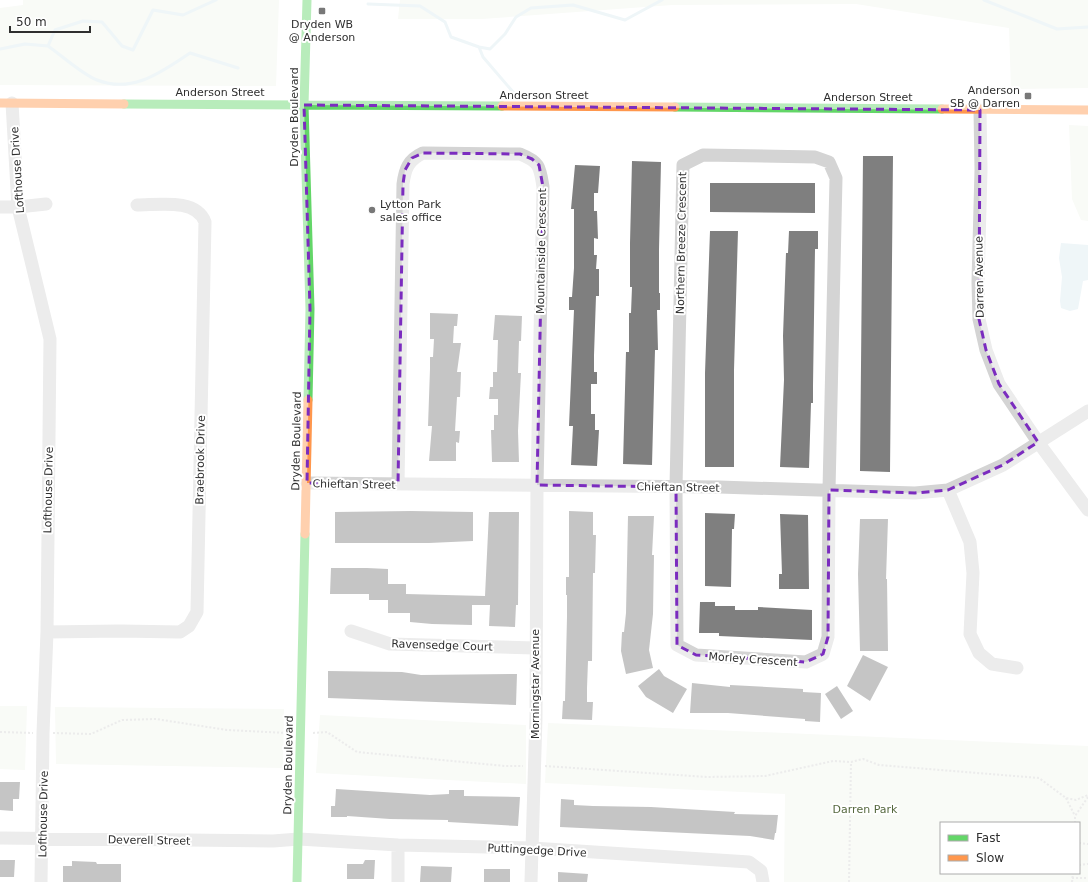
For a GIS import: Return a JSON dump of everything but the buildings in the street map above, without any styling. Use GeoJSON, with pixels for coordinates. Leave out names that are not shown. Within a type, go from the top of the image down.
{"type":"FeatureCollection","features":[{"type":"Feature","properties":{"kind":"street","name":"Dryden Boulevard"},"geometry":{"type":"LineString","coordinates":[[297,882],[310,309],[304,105],[307,0]]}},
{"type":"Feature","properties":{"kind":"street","name":"Anderson Street"},"geometry":{"type":"LineString","coordinates":[[6,103],[1088,110]]}},
{"type":"Feature","properties":{"kind":"street","name":"Lofthouse Drive"},"geometry":{"type":"LineString","coordinates":[[6,103],[18,207],[50,339],[47,632],[43,733],[42,882]]}},
{"type":"Feature","properties":{"kind":"street","name":"Darren Avenue"},"geometry":{"type":"LineString","coordinates":[[980,110],[979,319],[986,350],[999,384],[1038,442],[1088,510]]}},
{"type":"Feature","properties":{"kind":"street","name":"Mountainside Crescent"},"geometry":{"type":"LineString","coordinates":[[398,484],[403,184],[405,170],[412,158],[422,153],[520,154],[532,158],[539,165],[543,187],[538,485]]}},
{"type":"Feature","properties":{"kind":"street","name":"Northern Breeze Crescent"},"geometry":{"type":"LineString","coordinates":[[676,486],[683,165],[703,155],[815,157],[829,162],[836,178],[829,490]]}},
{"type":"Feature","properties":{"kind":"street"},"geometry":{"type":"LineString","coordinates":[[0,207],[46,204]]}},
{"type":"Feature","properties":{"kind":"street","name":"Braebrook Drive"},"geometry":{"type":"LineString","coordinates":[[47,632],[180,632],[189,626],[197,612],[205,222],[200,214],[189,206],[137,205]]}},
{"type":"Feature","properties":{"kind":"street","name":"Chieftan Street"},"geometry":{"type":"LineString","coordinates":[[307,483],[676,486],[915,493],[948,490],[1002,464],[1088,411]]}},
{"type":"Feature","properties":{"kind":"street","name":"Morningstar Avenue"},"geometry":{"type":"LineString","coordinates":[[531,882],[538,485]]}},
{"type":"Feature","properties":{"kind":"street","name":"Morley Crescent"},"geometry":{"type":"LineString","coordinates":[[676,486],[677,645],[696,655],[806,662],[823,654],[828,637],[829,490]]}},
{"type":"Feature","properties":{"kind":"street"},"geometry":{"type":"LineString","coordinates":[[948,490],[970,542],[973,572],[970,634],[979,653],[992,664],[1017,668]]}},
{"type":"Feature","properties":{"kind":"street","name":"Ravensedge Court"},"geometry":{"type":"LineString","coordinates":[[351,631],[390,644],[535,648]]}},
{"type":"Feature","properties":{"kind":"street","name":"Deverell Street"},"geometry":{"type":"LineString","coordinates":[[0,838],[273,841],[299,839]]}},
{"type":"Feature","properties":{"kind":"street","name":"Puttingedge Drive"},"geometry":{"type":"LineString","coordinates":[[299,839],[398,845],[532,848],[749,862],[761,871],[763,882]]}},
{"type":"Feature","properties":{"kind":"street"},"geometry":{"type":"LineString","coordinates":[[398,845],[398,882]]}},
{"type":"Feature","properties":{"kind":"path"},"geometry":{"type":"LineString","coordinates":[[0,732],[91,734],[122,720],[156,719],[227,730],[301,733],[327,732],[357,752],[505,766],[534,765],[707,777],[765,776],[833,761],[852,762],[863,759],[879,765],[1039,778],[1066,798],[1076,800],[1088,796]]}},
{"type":"Feature","properties":{"kind":"path"},"geometry":{"type":"LineString","coordinates":[[849,882],[852,762]]}},
{"type":"Feature","properties":{"kind":"path"},"geometry":{"type":"LineString","coordinates":[[1074,816],[1088,796]]}},
{"type":"Feature","properties":{"kind":"path"},"geometry":{"type":"LineString","coordinates":[[1066,798],[1074,816],[1075,822]]}},
{"type":"Feature","properties":{"kind":"path"},"geometry":{"type":"LineString","coordinates":[[1072,882],[1073,874]]}},
{"type":"Feature","properties":{"kind":"path"},"geometry":{"type":"LineString","coordinates":[[1072,878],[1088,878]]}},
{"type":"Feature","properties":{"kind":"highlighted area"},"geometry":{"type":"Polygon","coordinates":[[[304,105],[980,110],[979,319],[986,350],[999,384],[1038,442],[1003,465],[948,490],[915,493],[829,490],[828,637],[823,654],[806,662],[696,655],[677,645],[676,487],[537,485],[543,187],[539,165],[532,159],[520,154],[423,153],[412,158],[405,170],[403,184],[398,484],[307,483],[310,309],[304,105]]]}},
{"type":"Feature","properties":{"kind":"green space"},"geometry":{"type":"Polygon","coordinates":[[[23,0],[279,0],[276,86],[0,85],[0,8],[23,5],[23,0]]]}},
{"type":"Feature","properties":{"kind":"green space"},"geometry":{"type":"Polygon","coordinates":[[[400,0],[1088,0],[1088,88],[1011,89],[1009,28],[856,4],[672,5],[482,19],[398,19],[400,0]]]}},
{"type":"Feature","properties":{"kind":"green space"},"geometry":{"type":"Polygon","coordinates":[[[1069,125],[1088,126],[1088,221],[1081,220],[1072,199],[1069,125]]]}},
{"type":"Feature","properties":{"kind":"green space"},"geometry":{"type":"Polygon","coordinates":[[[0,706],[27,706],[25,770],[0,769],[0,706]]]}},
{"type":"Feature","properties":{"kind":"green space"},"geometry":{"type":"Polygon","coordinates":[[[55,707],[284,709],[283,768],[56,764],[55,707]]]}},
{"type":"Feature","properties":{"kind":"green space"},"geometry":{"type":"Polygon","coordinates":[[[320,715],[526,725],[526,784],[316,773],[320,715]]]}},
{"type":"Feature","properties":{"kind":"green space","name":"Darren Park"},"geometry":{"type":"Polygon","coordinates":[[[548,723],[1088,746],[1088,882],[784,882],[785,794],[545,783],[548,723]]]}},
{"type":"Feature","properties":{"kind":"shaded area"},"geometry":{"type":"Polygon","coordinates":[[[1061,243],[1088,245],[1088,280],[1083,281],[1078,309],[1070,311],[1061,308],[1060,301],[1062,277],[1059,258],[1061,243]]]}},
{"type":"Feature","properties":{"kind":"waterway"},"geometry":{"type":"LineString","coordinates":[[48,46],[55,30],[83,21],[102,22],[122,46],[133,50],[153,10],[183,15],[216,0]]}},
{"type":"Feature","properties":{"kind":"waterway"},"geometry":{"type":"LineString","coordinates":[[368,4],[420,6],[445,22],[451,37],[479,47],[490,49],[505,34],[516,17],[531,8],[573,5],[625,20],[662,0]]}},
{"type":"Feature","properties":{"kind":"waterway"},"geometry":{"type":"LineString","coordinates":[[984,0],[1057,29],[1088,27]]}},
{"type":"Feature","properties":{"kind":"waterway"},"geometry":{"type":"LineString","coordinates":[[0,49],[25,44],[48,46]]}},
{"type":"Feature","properties":{"kind":"waterway"},"geometry":{"type":"LineString","coordinates":[[48,46],[85,74],[110,84],[135,83],[146,79],[157,74],[190,53],[238,68]]}},
{"type":"Feature","properties":{"kind":"waterway"},"geometry":{"type":"LineString","coordinates":[[479,47],[483,57],[519,99]]}},
{"type":"Feature","properties":{"kind":"traffic: fast"},"geometry":{"type":"LineString","coordinates":[[307,0],[304,105],[310,309],[308,400]]}},
{"type":"Feature","properties":{"kind":"traffic: fast"},"geometry":{"type":"LineString","coordinates":[[124,104],[502,106]]}},
{"type":"Feature","properties":{"kind":"traffic: fast"},"geometry":{"type":"LineString","coordinates":[[675,107],[942,109]]}},
{"type":"Feature","properties":{"kind":"traffic: fast"},"geometry":{"type":"LineString","coordinates":[[297,882],[305,534]]}},
{"type":"Feature","properties":{"kind":"traffic: slow"},"geometry":{"type":"LineString","coordinates":[[0,103],[124,104]]}},
{"type":"Feature","properties":{"kind":"traffic: slow"},"geometry":{"type":"LineString","coordinates":[[502,106],[675,107]]}},
{"type":"Feature","properties":{"kind":"traffic: slow"},"geometry":{"type":"LineString","coordinates":[[942,109],[1088,110]]}},
{"type":"Feature","properties":{"kind":"traffic: slow"},"geometry":{"type":"LineString","coordinates":[[305,534],[308,400]]}},
{"type":"Feature","properties":{"kind":"place","name":"Dryden WB @ Anderson"},"geometry":{"type":"Point","coordinates":[322,11]}},
{"type":"Feature","properties":{"kind":"place","name":"Anderson SB @ Darren"},"geometry":{"type":"Point","coordinates":[1028,96]}},
{"type":"Feature","properties":{"kind":"place","name":"Lytton Park sales office"},"geometry":{"type":"Point","coordinates":[372,210]}}]}
